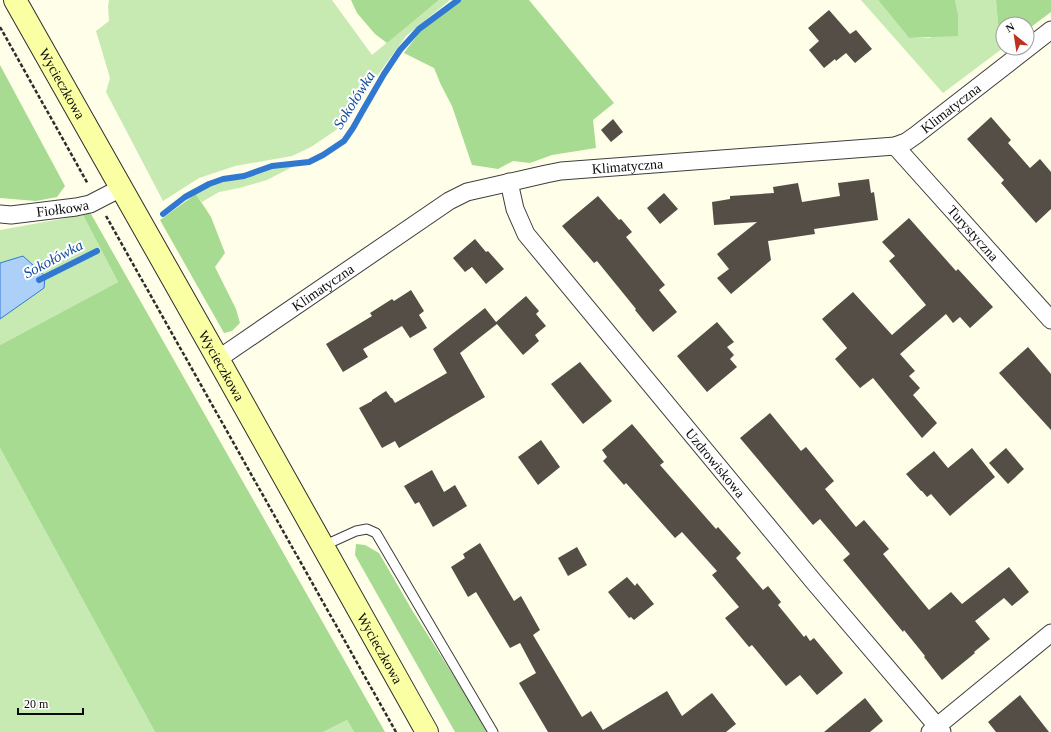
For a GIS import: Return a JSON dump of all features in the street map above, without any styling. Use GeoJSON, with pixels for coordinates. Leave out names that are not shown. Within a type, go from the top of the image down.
{"type":"FeatureCollection","features":[{"type":"Feature","properties":{"kind":"street","name":"Wycieczkowa"},"geometry":{"type":"LineString","coordinates":[[15,0],[218,358],[427,732]]}},
{"type":"Feature","properties":{"kind":"street","name":"Klimatyczna"},"geometry":{"type":"LineString","coordinates":[[218,358],[449,201],[467,192],[546,174],[580,169],[895,146],[906,142],[916,135],[1051,30]]}},
{"type":"Feature","properties":{"kind":"street","name":"Turystyczna"},"geometry":{"type":"LineString","coordinates":[[895,146],[1051,320]]}},
{"type":"Feature","properties":{"kind":"street","name":"Uzdrowiskowa"},"geometry":{"type":"LineString","coordinates":[[509,182],[515,209],[526,234],[936,730]]}},
{"type":"Feature","properties":{"kind":"street","name":"Fiołkowa"},"geometry":{"type":"LineString","coordinates":[[0,214],[76,207],[90,204],[121,188]]}},
{"type":"Feature","properties":{"kind":"street"},"geometry":{"type":"LineString","coordinates":[[936,730],[1051,633]]}},
{"type":"Feature","properties":{"kind":"lane"},"geometry":{"type":"LineString","coordinates":[[323,546],[356,531],[367,529],[376,532],[493,732]]}},
{"type":"Feature","properties":{"kind":"path"},"geometry":{"type":"LineString","coordinates":[[0,27],[396,732]]}},
{"type":"Feature","properties":{"kind":"green space"},"geometry":{"type":"Polygon","coordinates":[[[109,0],[332,0],[372,55],[439,0],[450,0],[406,36],[364,94],[345,124],[311,147],[292,156],[235,166],[199,178],[163,201],[106,92],[110,78],[96,31],[109,21],[109,0]]]}},
{"type":"Feature","properties":{"kind":"green space"},"geometry":{"type":"Polygon","coordinates":[[[351,0],[439,0],[387,43],[375,34],[357,13],[351,0]]]}},
{"type":"Feature","properties":{"kind":"green space"},"geometry":{"type":"Polygon","coordinates":[[[461,0],[529,0],[614,103],[593,120],[596,148],[552,155],[530,163],[513,161],[498,169],[472,165],[452,106],[434,68],[404,53],[421,30],[461,0]]]}},
{"type":"Feature","properties":{"kind":"green space"},"geometry":{"type":"Polygon","coordinates":[[[861,0],[878,0],[909,38],[930,38],[958,14],[955,0],[996,0],[997,16],[995,16],[995,54],[943,93],[861,0]]]}},
{"type":"Feature","properties":{"kind":"green space"},"geometry":{"type":"Polygon","coordinates":[[[878,0],[955,0],[958,14],[958,36],[909,38],[878,0]]]}},
{"type":"Feature","properties":{"kind":"green space"},"geometry":{"type":"Polygon","coordinates":[[[996,0],[1051,0],[1051,12],[1035,24],[1035,16],[997,16],[996,0]]]}},
{"type":"Feature","properties":{"kind":"green space"},"geometry":{"type":"Polygon","coordinates":[[[0,65],[65,186],[57,197],[36,201],[0,198],[0,65]]]}},
{"type":"Feature","properties":{"kind":"green space"},"geometry":{"type":"Polygon","coordinates":[[[296,165],[267,180],[219,192],[202,202],[196,194],[214,184],[245,177],[276,167],[296,165]]]}},
{"type":"Feature","properties":{"kind":"green space"},"geometry":{"type":"Polygon","coordinates":[[[196,194],[211,217],[225,253],[215,267],[236,309],[240,323],[232,331],[224,333],[160,220],[196,194]]]}},
{"type":"Feature","properties":{"kind":"green space"},"geometry":{"type":"Polygon","coordinates":[[[91,213],[385,732],[354,732],[347,720],[323,732],[155,732],[0,448],[0,345],[118,282],[83,215],[91,213]]]}},
{"type":"Feature","properties":{"kind":"green space"},"geometry":{"type":"Polygon","coordinates":[[[83,215],[118,282],[0,345],[0,319],[44,288],[23,256],[0,263],[0,230],[83,215]]]}},
{"type":"Feature","properties":{"kind":"green space"},"geometry":{"type":"Polygon","coordinates":[[[0,448],[155,732],[0,732],[0,448]]]}},
{"type":"Feature","properties":{"kind":"green space"},"geometry":{"type":"Polygon","coordinates":[[[356,544],[365,545],[379,553],[412,610],[489,732],[455,732],[355,555],[356,544]]]}},
{"type":"Feature","properties":{"kind":"green space"},"geometry":{"type":"Polygon","coordinates":[[[347,720],[354,732],[323,732],[347,720]]]}},
{"type":"Feature","properties":{"kind":"water"},"geometry":{"type":"Polygon","coordinates":[[[23,256],[45,276],[44,288],[0,319],[0,263],[23,256]]]}},
{"type":"Feature","properties":{"kind":"building"},"geometry":{"type":"Polygon","coordinates":[[[829,10],[850,34],[856,30],[872,49],[855,63],[846,53],[836,61],[835,59],[824,68],[809,50],[819,41],[808,28],[829,10]]]}},
{"type":"Feature","properties":{"kind":"building"},"geometry":{"type":"Polygon","coordinates":[[[991,117],[1011,140],[1008,143],[1030,168],[1040,159],[1051,172],[1051,209],[1036,223],[1001,183],[1004,180],[967,139],[991,117]]]}},
{"type":"Feature","properties":{"kind":"building"},"geometry":{"type":"Polygon","coordinates":[[[613,119],[623,132],[611,142],[601,130],[613,119]]]}},
{"type":"Feature","properties":{"kind":"building"},"geometry":{"type":"Polygon","coordinates":[[[869,179],[871,193],[874,192],[878,220],[814,229],[815,234],[768,241],[771,260],[731,294],[717,278],[729,269],[717,254],[757,222],[714,225],[712,202],[730,199],[730,196],[774,193],[773,187],[798,183],[802,202],[840,196],[838,183],[869,179]]]}},
{"type":"Feature","properties":{"kind":"building"},"geometry":{"type":"Polygon","coordinates":[[[664,193],[678,209],[660,224],[647,208],[664,193]]]}},
{"type":"Feature","properties":{"kind":"building"},"geometry":{"type":"Polygon","coordinates":[[[598,196],[619,220],[621,219],[632,232],[626,237],[665,285],[659,290],[677,312],[653,332],[597,261],[594,263],[562,226],[598,196]]]}},
{"type":"Feature","properties":{"kind":"building"},"geometry":{"type":"Polygon","coordinates":[[[909,218],[956,271],[958,269],[993,307],[970,328],[960,317],[953,323],[946,314],[900,354],[915,371],[909,376],[920,388],[913,395],[937,423],[922,438],[873,378],[860,388],[835,359],[847,348],[822,319],[853,292],[892,335],[926,305],[889,261],[895,256],[882,242],[909,218]]]}},
{"type":"Feature","properties":{"kind":"building"},"geometry":{"type":"Polygon","coordinates":[[[475,239],[504,269],[486,284],[472,267],[465,272],[453,258],[475,239]]]}},
{"type":"Feature","properties":{"kind":"building"},"geometry":{"type":"Polygon","coordinates":[[[411,290],[424,311],[419,315],[427,328],[410,338],[402,326],[363,349],[368,357],[343,372],[326,344],[372,316],[370,313],[392,299],[394,301],[411,290]]]}},
{"type":"Feature","properties":{"kind":"building"},"geometry":{"type":"Polygon","coordinates":[[[526,296],[539,311],[536,314],[546,326],[535,335],[539,341],[523,355],[497,324],[460,353],[485,397],[399,448],[395,441],[382,448],[359,408],[386,391],[395,403],[447,373],[433,349],[485,308],[496,322],[526,296]]]}},
{"type":"Feature","properties":{"kind":"building"},"geometry":{"type":"Polygon","coordinates":[[[717,322],[734,342],[727,347],[734,355],[730,359],[737,367],[707,392],[677,356],[717,322]]]}},
{"type":"Feature","properties":{"kind":"building"},"geometry":{"type":"Polygon","coordinates":[[[1028,347],[1051,374],[1051,430],[999,373],[1028,347]]]}},
{"type":"Feature","properties":{"kind":"building"},"geometry":{"type":"Polygon","coordinates":[[[580,362],[612,401],[583,424],[551,384],[580,362]]]}},
{"type":"Feature","properties":{"kind":"building"},"geometry":{"type":"Polygon","coordinates":[[[770,413],[801,451],[806,447],[834,481],[825,489],[856,527],[864,520],[889,549],[883,554],[929,610],[951,592],[962,604],[1009,567],[1029,592],[1012,606],[1004,598],[975,621],[990,639],[942,680],[904,630],[903,632],[843,560],[850,554],[820,519],[813,525],[740,438],[770,413]]]}},
{"type":"Feature","properties":{"kind":"building"},"geometry":{"type":"Polygon","coordinates":[[[632,424],[664,462],[660,465],[716,529],[718,527],[741,553],[736,558],[763,590],[768,586],[781,602],[778,605],[804,637],[806,635],[810,641],[814,638],[843,673],[817,695],[800,675],[786,686],[752,645],[749,647],[725,618],[739,607],[712,575],[717,571],[682,532],[675,538],[626,483],[624,485],[603,461],[607,457],[602,450],[632,424]]]}},
{"type":"Feature","properties":{"kind":"building"},"geometry":{"type":"Polygon","coordinates":[[[541,440],[560,467],[538,485],[518,457],[541,440]]]}},
{"type":"Feature","properties":{"kind":"building"},"geometry":{"type":"Polygon","coordinates":[[[972,448],[995,477],[950,516],[931,494],[927,497],[906,474],[934,451],[948,468],[972,448]]]}},
{"type":"Feature","properties":{"kind":"building"},"geometry":{"type":"Polygon","coordinates":[[[1006,448],[1024,469],[1008,484],[989,463],[1006,448]]]}},
{"type":"Feature","properties":{"kind":"building"},"geometry":{"type":"Polygon","coordinates":[[[432,470],[444,492],[455,485],[467,506],[433,527],[419,502],[415,504],[404,486],[432,470]]]}},
{"type":"Feature","properties":{"kind":"building"},"geometry":{"type":"Polygon","coordinates":[[[480,543],[514,601],[521,596],[540,630],[533,635],[582,717],[591,711],[603,730],[667,691],[682,716],[712,693],[736,724],[726,732],[548,732],[519,683],[536,673],[520,643],[510,648],[476,592],[468,597],[451,567],[465,558],[463,554],[480,543]]]}},
{"type":"Feature","properties":{"kind":"building"},"geometry":{"type":"Polygon","coordinates":[[[577,547],[587,565],[568,576],[558,558],[577,547]]]}},
{"type":"Feature","properties":{"kind":"building"},"geometry":{"type":"Polygon","coordinates":[[[627,577],[635,586],[637,583],[654,604],[634,620],[631,617],[629,618],[608,592],[627,577]]]}},
{"type":"Feature","properties":{"kind":"building"},"geometry":{"type":"Polygon","coordinates":[[[1020,695],[1049,732],[996,732],[988,722],[1020,695]]]}},
{"type":"Feature","properties":{"kind":"building"},"geometry":{"type":"Polygon","coordinates":[[[865,698],[883,721],[870,732],[824,732],[865,698]]]}},
{"type":"Feature","properties":{"kind":"waterway","name":"Sokołówka"},"geometry":{"type":"LineString","coordinates":[[163,214],[185,197],[209,184],[223,179],[244,176],[272,166],[309,162],[323,155],[344,141],[400,50],[419,29],[458,0]]}},
{"type":"Feature","properties":{"kind":"waterway","name":"Sokołówka"},"geometry":{"type":"LineString","coordinates":[[39,280],[97,251]]}}]}
